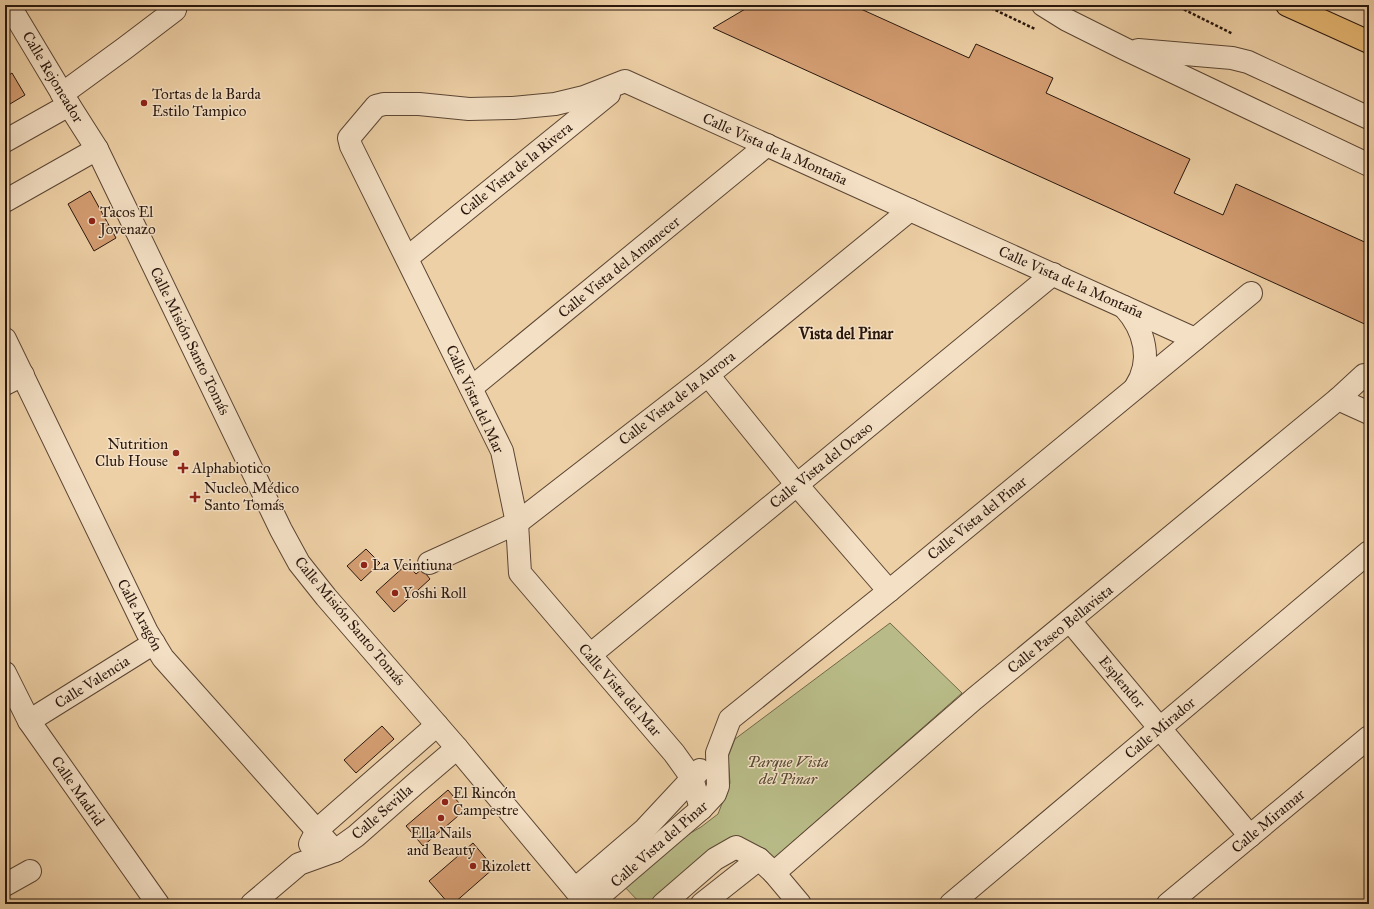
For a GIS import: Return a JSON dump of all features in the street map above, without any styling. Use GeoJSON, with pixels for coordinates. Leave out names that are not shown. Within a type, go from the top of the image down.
{"type":"FeatureCollection","features":[{"type":"Feature","properties":{"kind":"highway"},"geometry":{"type":"LineString","coordinates":[[1287,5],[1369,42]]}},
{"type":"Feature","properties":{"kind":"street","name":"Calle Rejoneador"},"geometry":{"type":"LineString","coordinates":[[9,5],[98,149]]}},
{"type":"Feature","properties":{"kind":"street"},"geometry":{"type":"LineString","coordinates":[[5,141],[66,99],[175,10],[176,5]]}},
{"type":"Feature","properties":{"kind":"street"},"geometry":{"type":"LineString","coordinates":[[1043,5],[1067,20],[1125,49],[1369,165]]}},
{"type":"Feature","properties":{"kind":"street"},"geometry":{"type":"LineString","coordinates":[[1125,49],[1232,58],[1248,62],[1369,118]]}},
{"type":"Feature","properties":{"kind":"street","name":"Calle Vista del Mar"},"geometry":{"type":"LineString","coordinates":[[625,81],[584,97],[555,104],[513,108],[469,109],[419,104],[384,104],[376,106],[349,138],[351,146],[502,451],[517,523],[520,573],[674,753],[692,778],[702,809]]}},
{"type":"Feature","properties":{"kind":"street","name":"Calle Vista de la Montaña"},"geometry":{"type":"LineString","coordinates":[[625,81],[1195,339]]}},
{"type":"Feature","properties":{"kind":"street","name":"Calle Vista de la Rivera"},"geometry":{"type":"LineString","coordinates":[[407,258],[625,81]]}},
{"type":"Feature","properties":{"kind":"street","name":"Calle Vista del Amanecer"},"geometry":{"type":"LineString","coordinates":[[471,388],[767,145]]}},
{"type":"Feature","properties":{"kind":"street"},"geometry":{"type":"LineString","coordinates":[[5,201],[98,149]]}},
{"type":"Feature","properties":{"kind":"street","name":"Calle Misión Santo Tomás"},"geometry":{"type":"LineString","coordinates":[[98,149],[281,530],[299,563],[326,597],[457,748],[584,899]]}},
{"type":"Feature","properties":{"kind":"street","name":"Calle Vista de la Aurora"},"geometry":{"type":"LineString","coordinates":[[429,563],[517,523],[708,375],[910,210]]}},
{"type":"Feature","properties":{"kind":"street","name":"Calle Vista del Ocaso"},"geometry":{"type":"LineString","coordinates":[[590,655],[1053,274]]}},
{"type":"Feature","properties":{"kind":"street","name":"Calle Vista del Pinar"},"geometry":{"type":"LineString","coordinates":[[584,899],[702,809],[715,794],[718,786],[718,753],[730,719],[889,591],[1251,293]]}},
{"type":"Feature","properties":{"kind":"street"},"geometry":{"type":"LineString","coordinates":[[1124,307],[1138,324],[1145,348],[1141,379],[1133,390]]}},
{"type":"Feature","properties":{"kind":"street","name":"Calle Aragón"},"geometry":{"type":"LineString","coordinates":[[5,339],[14,380],[143,625],[163,658],[336,852]]}},
{"type":"Feature","properties":{"kind":"street"},"geometry":{"type":"LineString","coordinates":[[708,375],[797,485],[889,591]]}},
{"type":"Feature","properties":{"kind":"street","name":"Calle Paseo Bellavista"},"geometry":{"type":"LineString","coordinates":[[702,904],[766,866],[974,699],[1338,399],[1364,375]]}},
{"type":"Feature","properties":{"kind":"street"},"geometry":{"type":"LineString","coordinates":[[1338,399],[1369,413]]}},
{"type":"Feature","properties":{"kind":"street","name":"Calle Mirador"},"geometry":{"type":"LineString","coordinates":[[951,904],[1369,552]]}},
{"type":"Feature","properties":{"kind":"street","name":"Esplendor"},"geometry":{"type":"LineString","coordinates":[[1070,620],[1250,836]]}},
{"type":"Feature","properties":{"kind":"street","name":"Calle Valencia"},"geometry":{"type":"LineString","coordinates":[[29,721],[154,643]]}},
{"type":"Feature","properties":{"kind":"street","name":"Calle Madrid"},"geometry":{"type":"LineString","coordinates":[[5,673],[29,721],[158,904]]}},
{"type":"Feature","properties":{"kind":"street","name":"Calle Sevilla"},"geometry":{"type":"LineString","coordinates":[[300,864],[317,830],[437,725]]}},
{"type":"Feature","properties":{"kind":"street","name":"Calle Miramar"},"geometry":{"type":"LineString","coordinates":[[1168,904],[1369,737]]}},
{"type":"Feature","properties":{"kind":"street","name":"Calle Sevilla"},"geometry":{"type":"LineString","coordinates":[[252,904],[300,864],[336,852],[457,748]]}},
{"type":"Feature","properties":{"kind":"street","name":"Calle Vista del Pinar"},"geometry":{"type":"LineString","coordinates":[[584,899],[692,778],[718,753]]}},
{"type":"Feature","properties":{"kind":"street"},"geometry":{"type":"LineString","coordinates":[[663,904],[693,880],[715,859],[736,847],[766,866],[800,904]]}},
{"type":"Feature","properties":{"kind":"street"},"geometry":{"type":"LineString","coordinates":[[5,885],[30,871]]}},
{"type":"Feature","properties":{"kind":"green space","name":"Parque Vista del Pinar"},"geometry":{"type":"Polygon","coordinates":[[[890,623],[962,693],[770,862],[750,850],[690,873],[650,904],[641,904],[621,883],[663,849],[701,827],[718,814],[730,783],[728,757],[735,739],[890,623]]]}},
{"type":"Feature","properties":{"kind":"building"},"geometry":{"type":"Polygon","coordinates":[[[752,5],[852,5],[969,58],[976,44],[1053,78],[1046,93],[1190,159],[1174,193],[1223,215],[1236,184],[1369,244],[1369,326],[713,28],[752,5]]]}},
{"type":"Feature","properties":{"kind":"building"},"geometry":{"type":"Polygon","coordinates":[[[12,73],[25,95],[5,107],[5,78],[12,73]]]}},
{"type":"Feature","properties":{"kind":"building","name":"Tacos El Jovenazo"},"geometry":{"type":"Polygon","coordinates":[[[90,191],[116,238],[94,251],[68,204],[90,191]]]}},
{"type":"Feature","properties":{"kind":"building","name":"La Veintiuna"},"geometry":{"type":"Polygon","coordinates":[[[366,549],[380,563],[361,581],[347,566],[366,549]]]}},
{"type":"Feature","properties":{"kind":"building"},"geometry":{"type":"Polygon","coordinates":[[[407,564],[416,574],[422,569],[430,579],[394,612],[376,592],[407,564]]]}},
{"type":"Feature","properties":{"kind":"building"},"geometry":{"type":"Polygon","coordinates":[[[382,726],[394,739],[356,773],[344,760],[382,726]]]}},
{"type":"Feature","properties":{"kind":"building"},"geometry":{"type":"Polygon","coordinates":[[[448,790],[465,810],[423,846],[406,826],[448,790]]]}},
{"type":"Feature","properties":{"kind":"building"},"geometry":{"type":"Polygon","coordinates":[[[473,843],[494,868],[453,904],[449,904],[429,881],[473,843]]]}},
{"type":"Feature","properties":{"kind":"place","name":"Tortas de la Barda Estilo Tampico"},"geometry":{"type":"Point","coordinates":[144,103]}},
{"type":"Feature","properties":{"kind":"place","name":"Tacos El Jovenazo"},"geometry":{"type":"Point","coordinates":[92,221]}},
{"type":"Feature","properties":{"kind":"place","name":"Nutrition Club House"},"geometry":{"type":"Point","coordinates":[176,453]}},
{"type":"Feature","properties":{"kind":"place","name":"Alphabiotico"},"geometry":{"type":"Point","coordinates":[183,468]}},
{"type":"Feature","properties":{"kind":"place","name":"Nucleo Médico Santo Tomás"},"geometry":{"type":"Point","coordinates":[195,497]}},
{"type":"Feature","properties":{"kind":"place","name":"La Veintiuna"},"geometry":{"type":"Point","coordinates":[364,565]}},
{"type":"Feature","properties":{"kind":"place","name":"Yoshi Roll"},"geometry":{"type":"Point","coordinates":[395,593]}},
{"type":"Feature","properties":{"kind":"place","name":"El Rincón Campestre"},"geometry":{"type":"Point","coordinates":[445,802]}},
{"type":"Feature","properties":{"kind":"place","name":"Ella Nails and Beauty"},"geometry":{"type":"Point","coordinates":[441,818]}},
{"type":"Feature","properties":{"kind":"place","name":"Rizolett"},"geometry":{"type":"Point","coordinates":[473,866]}},
{"type":"Feature","properties":{"kind":"district","name":"Vista del Pinar"},"geometry":{"type":"Point","coordinates":[846,333]}}]}
